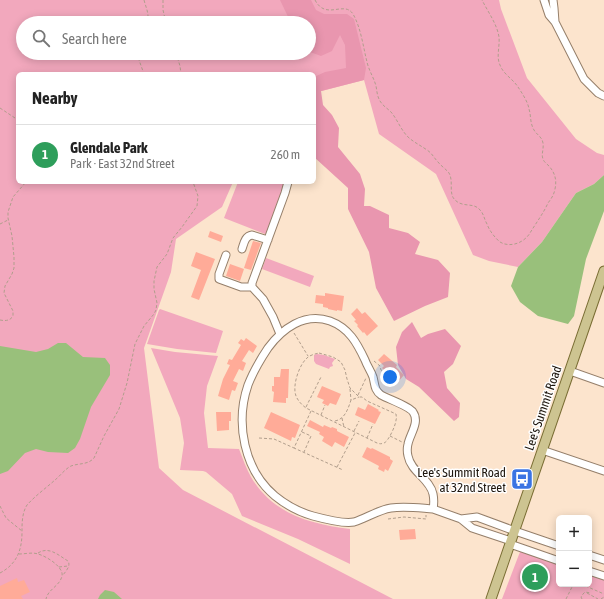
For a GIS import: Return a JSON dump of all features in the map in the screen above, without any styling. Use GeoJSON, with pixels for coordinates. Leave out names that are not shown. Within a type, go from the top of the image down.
{"type":"FeatureCollection","features":[{"type":"Feature","properties":{"kind":"main road","name":"Lee's Summit Road"},"geometry":{"type":"LineString","coordinates":[[491,599],[570,371],[601,291],[604,271]]}},
{"type":"Feature","properties":{"kind":"street"},"geometry":{"type":"LineString","coordinates":[[544,0],[549,14],[584,79],[598,93],[604,96]]}},
{"type":"Feature","properties":{"kind":"street"},"geometry":{"type":"LineString","coordinates":[[553,0],[554,22]]}},
{"type":"Feature","properties":{"kind":"street"},"geometry":{"type":"LineString","coordinates":[[252,287],[252,283],[287,184]]}},
{"type":"Feature","properties":{"kind":"street"},"geometry":{"type":"LineString","coordinates":[[242,249],[249,235],[268,240]]}},
{"type":"Feature","properties":{"kind":"street"},"geometry":{"type":"LineString","coordinates":[[226,255],[219,274],[219,279],[241,287],[252,287],[263,299],[274,317],[280,334]]}},
{"type":"Feature","properties":{"kind":"street"},"geometry":{"type":"LineString","coordinates":[[430,509],[434,498],[431,489],[408,459],[407,446],[416,421],[413,412],[378,393],[375,388],[374,378],[354,339],[345,329],[330,321],[318,319],[304,320],[290,326],[280,334],[255,369],[248,386],[242,422],[243,434],[251,465],[261,481],[274,496],[291,507],[313,516],[336,521],[356,521],[390,508],[405,507],[430,509],[461,519],[472,528],[556,560]]}},
{"type":"Feature","properties":{"kind":"street"},"geometry":{"type":"LineString","coordinates":[[570,371],[604,383]]}},
{"type":"Feature","properties":{"kind":"street"},"geometry":{"type":"LineString","coordinates":[[542,450],[604,471]]}},
{"type":"Feature","properties":{"kind":"street"},"geometry":{"type":"LineString","coordinates":[[461,519],[477,517],[556,545]]}},
{"type":"Feature","properties":{"kind":"street"},"geometry":{"type":"LineString","coordinates":[[592,556],[604,560]]}},
{"type":"Feature","properties":{"kind":"street"},"geometry":{"type":"LineString","coordinates":[[592,572],[604,576]]}},
{"type":"Feature","properties":{"kind":"path"},"geometry":{"type":"LineString","coordinates":[[144,0],[148,16]]}},
{"type":"Feature","properties":{"kind":"path"},"geometry":{"type":"LineString","coordinates":[[163,0],[164,16]]}},
{"type":"Feature","properties":{"kind":"path"},"geometry":{"type":"LineString","coordinates":[[315,0],[319,6],[327,10],[343,8],[351,11],[363,41],[367,63],[376,84],[380,102],[392,113],[406,135],[432,154],[448,172],[451,178],[451,191],[456,202],[462,205],[476,206],[483,213],[486,223],[497,239],[503,243],[512,244],[520,242],[528,235],[542,215],[555,192],[556,178],[553,171],[546,164],[543,158],[543,141],[533,128],[528,104],[517,86],[499,64],[498,31],[482,0]]}},
{"type":"Feature","properties":{"kind":"path"},"geometry":{"type":"LineString","coordinates":[[139,60],[143,72]]}},
{"type":"Feature","properties":{"kind":"path"},"geometry":{"type":"LineString","coordinates":[[178,60],[181,72]]}},
{"type":"Feature","properties":{"kind":"path"},"geometry":{"type":"LineString","coordinates":[[0,108],[16,119]]}},
{"type":"Feature","properties":{"kind":"path"},"geometry":{"type":"LineString","coordinates":[[0,320],[10,319],[14,313],[4,293],[5,286],[14,268],[12,236],[8,220],[8,212],[13,197],[24,184]]}},
{"type":"Feature","properties":{"kind":"path"},"geometry":{"type":"LineString","coordinates":[[0,573],[10,566],[19,554],[23,515],[28,504],[70,467],[91,462],[115,418],[127,383],[135,344],[146,323],[157,308],[154,284],[157,267],[167,254],[173,238],[198,205],[198,196],[195,184]]}},
{"type":"Feature","properties":{"kind":"path"},"geometry":{"type":"LineString","coordinates":[[0,224],[8,220]]}},
{"type":"Feature","properties":{"kind":"path"},"geometry":{"type":"LineString","coordinates":[[290,326],[309,356]]}},
{"type":"Feature","properties":{"kind":"path"},"geometry":{"type":"LineString","coordinates":[[334,422],[342,418],[348,408],[350,400],[350,388],[343,365],[340,360],[322,353],[309,356],[299,370],[295,388],[297,399],[302,405],[311,411],[377,443],[383,444],[390,436],[396,422],[396,414],[358,396],[350,388]]}},
{"type":"Feature","properties":{"kind":"path"},"geometry":{"type":"LineString","coordinates":[[374,361],[391,379]]}},
{"type":"Feature","properties":{"kind":"path"},"geometry":{"type":"LineString","coordinates":[[350,400],[358,396],[368,374]]}},
{"type":"Feature","properties":{"kind":"path"},"geometry":{"type":"LineString","coordinates":[[306,408],[321,377]]}},
{"type":"Feature","properties":{"kind":"path"},"geometry":{"type":"LineString","coordinates":[[321,415],[325,405]]}},
{"type":"Feature","properties":{"kind":"path"},"geometry":{"type":"LineString","coordinates":[[294,448],[311,411]]}},
{"type":"Feature","properties":{"kind":"path"},"geometry":{"type":"LineString","coordinates":[[342,418],[345,427]]}},
{"type":"Feature","properties":{"kind":"path"},"geometry":{"type":"LineString","coordinates":[[337,468],[359,421]]}},
{"type":"Feature","properties":{"kind":"path"},"geometry":{"type":"LineString","coordinates":[[367,438],[373,424]]}},
{"type":"Feature","properties":{"kind":"path"},"geometry":{"type":"LineString","coordinates":[[302,432],[311,436],[304,452]]}},
{"type":"Feature","properties":{"kind":"path"},"geometry":{"type":"LineString","coordinates":[[390,436],[402,442]]}},
{"type":"Feature","properties":{"kind":"path"},"geometry":{"type":"LineString","coordinates":[[259,438],[274,439],[342,470]]}},
{"type":"Feature","properties":{"kind":"path"},"geometry":{"type":"LineString","coordinates":[[0,506],[6,518],[22,531]]}},
{"type":"Feature","properties":{"kind":"path"},"geometry":{"type":"LineString","coordinates":[[388,519],[404,517],[426,519],[430,509]]}},
{"type":"Feature","properties":{"kind":"path"},"geometry":{"type":"LineString","coordinates":[[19,554],[37,553],[44,550],[50,551],[68,561],[70,564],[46,599]]}},
{"type":"Feature","properties":{"kind":"path"},"geometry":{"type":"LineString","coordinates":[[37,553],[56,564],[62,572],[62,576]]}},
{"type":"Feature","properties":{"kind":"path"},"geometry":{"type":"LineString","coordinates":[[59,567],[69,566]]}},
{"type":"Feature","properties":{"kind":"path"},"geometry":{"type":"LineString","coordinates":[[566,599],[572,587]]}},
{"type":"Feature","properties":{"kind":"path"},"geometry":{"type":"LineString","coordinates":[[588,587],[604,594],[601,599]]}},
{"type":"Feature","properties":{"kind":"path"},"geometry":{"type":"LineString","coordinates":[[585,592],[591,593]]}},
{"type":"Feature","properties":{"kind":"path"},"geometry":{"type":"LineString","coordinates":[[582,599],[581,597],[585,592]]}},
{"type":"Feature","properties":{"kind":"path"},"geometry":{"type":"LineString","coordinates":[[585,592],[598,599]]}},
{"type":"Feature","properties":{"kind":"shaded area"},"geometry":{"type":"Polygon","coordinates":[[[0,0],[499,0],[527,78],[576,139],[597,153],[604,155],[604,175],[594,184],[576,193],[542,242],[518,267],[489,261],[473,255],[436,174],[379,134],[364,80],[316,92],[316,72],[16,72],[16,184],[232,184],[222,207],[176,239],[171,272],[144,348],[159,468],[183,490],[393,599],[0,599],[0,0]]]}},
{"type":"Feature","properties":{"kind":"shaded area"},"geometry":{"type":"Polygon","coordinates":[[[280,0],[311,0],[316,10],[324,14],[347,14],[354,19],[366,68],[364,80],[321,91],[323,105],[332,115],[339,128],[338,147],[360,174],[365,189],[364,206],[370,206],[389,215],[389,228],[408,233],[420,242],[415,254],[438,260],[450,273],[448,297],[394,321],[376,288],[369,252],[348,209],[348,188],[316,159],[316,76],[325,72],[346,68],[345,45],[340,35],[332,51],[321,56],[316,54],[316,16],[288,16],[280,0]]]}},
{"type":"Feature","properties":{"kind":"shaded area"},"geometry":{"type":"Polygon","coordinates":[[[604,175],[604,211],[586,259],[574,316],[568,324],[538,316],[520,302],[511,286],[518,267],[542,242],[576,193],[594,184],[604,175]]]}},
{"type":"Feature","properties":{"kind":"shaded area"},"geometry":{"type":"Polygon","coordinates":[[[237,184],[284,184],[267,234],[224,218],[237,184]]]}},
{"type":"Feature","properties":{"kind":"shaded area"},"geometry":{"type":"Polygon","coordinates":[[[266,258],[314,276],[310,287],[262,269],[266,258]]]}},
{"type":"Feature","properties":{"kind":"shaded area"},"geometry":{"type":"Polygon","coordinates":[[[160,309],[223,331],[216,353],[147,344],[160,309]]]}},
{"type":"Feature","properties":{"kind":"shaded area"},"geometry":{"type":"Polygon","coordinates":[[[412,322],[421,338],[428,334],[445,329],[461,346],[453,364],[444,372],[447,388],[460,403],[459,417],[454,421],[419,387],[406,379],[398,365],[396,347],[402,332],[412,322]]]}},
{"type":"Feature","properties":{"kind":"shaded area"},"geometry":{"type":"Polygon","coordinates":[[[58,343],[66,343],[83,357],[105,358],[110,365],[110,375],[91,407],[80,439],[75,448],[68,453],[48,452],[36,449],[25,453],[8,471],[0,474],[0,346],[36,352],[48,349],[58,343]]]}},
{"type":"Feature","properties":{"kind":"shaded area"},"geometry":{"type":"Polygon","coordinates":[[[151,348],[218,356],[207,386],[204,413],[208,448],[239,449],[249,474],[260,490],[281,508],[307,520],[350,529],[350,564],[298,539],[242,516],[232,494],[206,472],[180,470],[184,443],[180,418],[151,348]]]}},
{"type":"Feature","properties":{"kind":"shaded area"},"geometry":{"type":"Polygon","coordinates":[[[317,354],[335,359],[332,363],[333,366],[329,369],[316,364],[314,361],[314,355],[317,354]]]}},
{"type":"Feature","properties":{"kind":"shaded area"},"geometry":{"type":"Polygon","coordinates":[[[520,552],[556,563],[556,587],[592,587],[592,576],[604,580],[604,599],[502,599],[520,552]]]}},
{"type":"Feature","properties":{"kind":"shaded area"},"geometry":{"type":"Polygon","coordinates":[[[105,590],[114,592],[122,599],[98,599],[105,590]]]}},
{"type":"Feature","properties":{"kind":"building"},"geometry":{"type":"Polygon","coordinates":[[[210,231],[223,236],[221,242],[208,237],[210,231]]]}},
{"type":"Feature","properties":{"kind":"building"},"geometry":{"type":"Polygon","coordinates":[[[253,241],[261,243],[251,270],[244,268],[253,241]]]}},
{"type":"Feature","properties":{"kind":"building"},"geometry":{"type":"Polygon","coordinates":[[[196,252],[215,259],[199,300],[191,297],[201,270],[191,266],[196,252]]]}},
{"type":"Feature","properties":{"kind":"building"},"geometry":{"type":"Polygon","coordinates":[[[230,264],[244,269],[240,281],[226,276],[230,264]]]}},
{"type":"Feature","properties":{"kind":"building"},"geometry":{"type":"Polygon","coordinates":[[[325,293],[344,296],[342,311],[328,309],[323,307],[323,304],[315,303],[316,295],[325,296],[325,293]]]}},
{"type":"Feature","properties":{"kind":"building"},"geometry":{"type":"Polygon","coordinates":[[[357,308],[362,314],[365,312],[378,326],[367,336],[357,326],[358,325],[354,321],[356,320],[351,314],[357,308]]]}},
{"type":"Feature","properties":{"kind":"building"},"geometry":{"type":"Polygon","coordinates":[[[246,338],[257,346],[253,353],[249,350],[242,361],[246,363],[243,371],[239,369],[233,381],[238,383],[235,391],[232,390],[229,400],[218,396],[223,379],[230,365],[227,364],[229,359],[232,360],[241,345],[238,343],[241,339],[244,341],[246,338]]]}},
{"type":"Feature","properties":{"kind":"building"},"geometry":{"type":"Polygon","coordinates":[[[384,354],[397,365],[396,367],[404,375],[398,382],[395,380],[394,381],[390,377],[382,368],[384,366],[378,360],[384,354]]]}},
{"type":"Feature","properties":{"kind":"building"},"geometry":{"type":"Polygon","coordinates":[[[281,369],[289,369],[288,398],[286,398],[286,403],[273,402],[274,392],[272,391],[272,386],[274,386],[274,377],[280,377],[281,369]]]}},
{"type":"Feature","properties":{"kind":"building"},"geometry":{"type":"Polygon","coordinates":[[[322,386],[341,394],[336,405],[330,403],[328,406],[322,403],[324,400],[317,397],[322,386]]]}},
{"type":"Feature","properties":{"kind":"building"},"geometry":{"type":"Polygon","coordinates":[[[368,404],[381,412],[375,424],[355,415],[358,407],[365,410],[368,404]]]}},
{"type":"Feature","properties":{"kind":"building"},"geometry":{"type":"Polygon","coordinates":[[[216,412],[231,412],[229,430],[217,431],[216,412]]]}},
{"type":"Feature","properties":{"kind":"building"},"geometry":{"type":"Polygon","coordinates":[[[271,412],[300,425],[295,438],[292,437],[291,441],[264,428],[271,412]]]}},
{"type":"Feature","properties":{"kind":"building"},"geometry":{"type":"Polygon","coordinates":[[[310,420],[323,427],[324,425],[337,429],[337,431],[349,437],[344,447],[335,442],[332,447],[322,441],[324,437],[319,434],[320,432],[307,426],[310,420]]]}},
{"type":"Feature","properties":{"kind":"building"},"geometry":{"type":"Polygon","coordinates":[[[367,447],[390,457],[393,461],[388,471],[385,469],[384,472],[378,469],[379,466],[362,457],[367,447]]]}},
{"type":"Feature","properties":{"kind":"building"},"geometry":{"type":"Polygon","coordinates":[[[415,529],[416,539],[400,540],[399,530],[415,529]]]}},
{"type":"Feature","properties":{"kind":"building"},"geometry":{"type":"Polygon","coordinates":[[[17,578],[18,582],[24,580],[30,592],[21,596],[23,599],[0,599],[0,586],[17,578]]]}},
{"type":"Feature","properties":{"kind":"place","name":"Lee's Summit Road at 32nd Street"},"geometry":{"type":"Point","coordinates":[522,479]}},
{"type":"Feature","properties":{"kind":"place","name":"Glendale Park"},"geometry":{"type":"Point","coordinates":[535,577]}}]}
